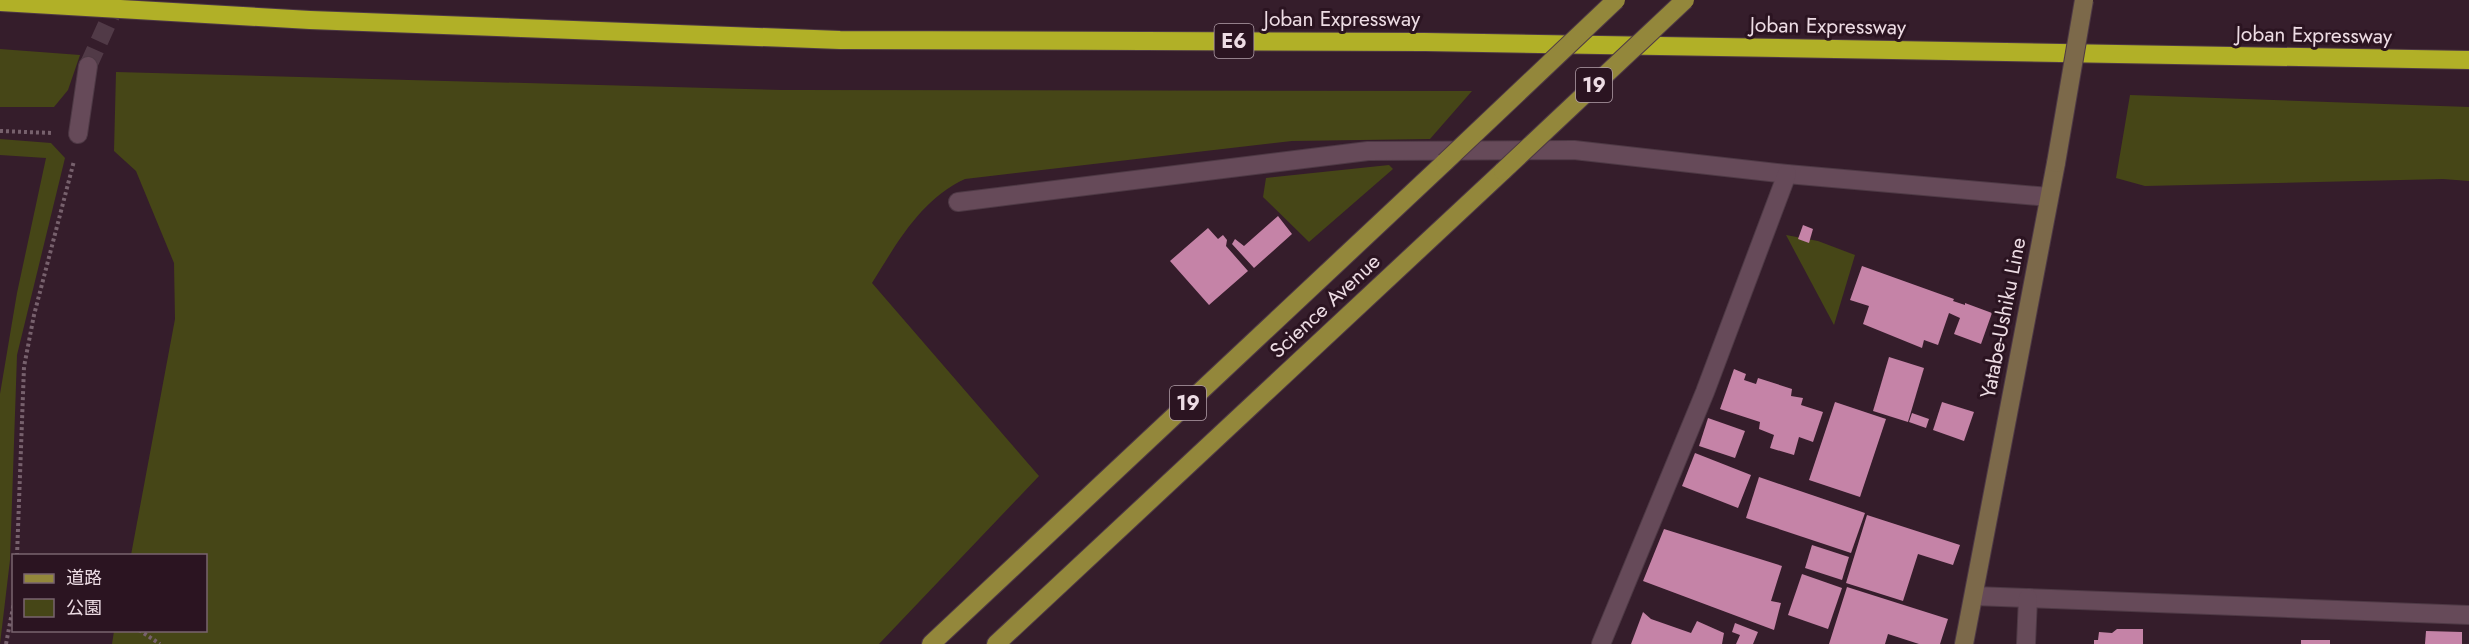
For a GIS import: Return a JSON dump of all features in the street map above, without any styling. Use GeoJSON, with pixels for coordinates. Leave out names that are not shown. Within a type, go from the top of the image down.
{"type":"FeatureCollection","features":[{"type":"Feature","properties":{"kind":"highway","name":"Joban Expressway"},"geometry":{"type":"LineString","coordinates":[[0,2],[310,20],[840,40],[1425,42],[2469,60]]}},
{"type":"Feature","properties":{"kind":"main road","name":"Science Avenue"},"geometry":{"type":"LineString","coordinates":[[931,644],[1616,0]]}},
{"type":"Feature","properties":{"kind":"main road","name":"Science Avenue"},"geometry":{"type":"LineString","coordinates":[[996,644],[1685,0]]}},
{"type":"Feature","properties":{"kind":"main road","name":"Yatabe-Ushiku Line"},"geometry":{"type":"LineString","coordinates":[[1964,644],[2056,163],[2084,0]]}},
{"type":"Feature","properties":{"kind":"street"},"geometry":{"type":"LineString","coordinates":[[78,134],[88,66]]}},
{"type":"Feature","properties":{"kind":"street"},"geometry":{"type":"LineString","coordinates":[[958,202],[1368,151],[1574,150],[1787,174],[2049,197]]}},
{"type":"Feature","properties":{"kind":"street"},"geometry":{"type":"LineString","coordinates":[[1601,644],[1705,392],[1787,174]]}},
{"type":"Feature","properties":{"kind":"street"},"geometry":{"type":"LineString","coordinates":[[1974,596],[2469,615]]}},
{"type":"Feature","properties":{"kind":"street"},"geometry":{"type":"LineString","coordinates":[[2026,644],[2028,598]]}},
{"type":"Feature","properties":{"kind":"path"},"geometry":{"type":"LineString","coordinates":[[0,131],[78,134],[73,167],[34,315],[24,367],[17,554]]}},
{"type":"Feature","properties":{"kind":"path"},"geometry":{"type":"LineString","coordinates":[[6,644],[12,612]]}},
{"type":"Feature","properties":{"kind":"path"},"geometry":{"type":"LineString","coordinates":[[142,632],[160,644]]}},
{"type":"Feature","properties":{"kind":"green space"},"geometry":{"type":"Polygon","coordinates":[[[0,49],[80,55],[68,90],[54,107],[0,107],[0,49]]]}},
{"type":"Feature","properties":{"kind":"green space"},"geometry":{"type":"Polygon","coordinates":[[[116,72],[782,90],[1472,91],[1430,139],[1292,141],[965,179],[935,198],[911,224],[872,283],[1039,476],[879,644],[112,644],[114,632],[207,632],[207,554],[131,554],[175,319],[174,263],[136,171],[114,151],[116,72]]]}},
{"type":"Feature","properties":{"kind":"green space"},"geometry":{"type":"Polygon","coordinates":[[[2130,95],[2469,107],[2469,181],[2443,179],[2145,186],[2116,178],[2130,95]]]}},
{"type":"Feature","properties":{"kind":"green space"},"geometry":{"type":"Polygon","coordinates":[[[0,139],[51,143],[65,158],[17,355],[10,560],[0,644],[0,394],[17,293],[46,158],[0,155],[0,139]]]}},
{"type":"Feature","properties":{"kind":"green space"},"geometry":{"type":"Polygon","coordinates":[[[1389,165],[1393,169],[1309,242],[1263,197],[1266,178],[1389,165]]]}},
{"type":"Feature","properties":{"kind":"green space"},"geometry":{"type":"Polygon","coordinates":[[[1786,235],[1818,241],[1855,255],[1834,325],[1786,235]]]}},
{"type":"Feature","properties":{"kind":"building"},"geometry":{"type":"Polygon","coordinates":[[[1278,216],[1292,234],[1254,268],[1232,244],[1235,239],[1244,246],[1278,216]]]}},
{"type":"Feature","properties":{"kind":"building"},"geometry":{"type":"Polygon","coordinates":[[[1803,225],[1813,229],[1809,243],[1798,239],[1803,225]]]}},
{"type":"Feature","properties":{"kind":"building"},"geometry":{"type":"Polygon","coordinates":[[[1208,228],[1218,239],[1223,235],[1227,240],[1226,246],[1248,271],[1209,305],[1170,261],[1208,228]]]}},
{"type":"Feature","properties":{"kind":"building"},"geometry":{"type":"Polygon","coordinates":[[[1862,266],[1954,299],[1953,301],[1992,313],[1981,344],[1954,334],[1960,318],[1949,313],[1938,345],[1924,340],[1922,348],[1863,324],[1869,306],[1850,300],[1862,266]]]}},
{"type":"Feature","properties":{"kind":"building"},"geometry":{"type":"Polygon","coordinates":[[[1889,357],[1924,368],[1908,422],[1873,411],[1889,357]]]}},
{"type":"Feature","properties":{"kind":"building"},"geometry":{"type":"Polygon","coordinates":[[[1734,369],[1746,374],[1744,380],[1756,384],[1758,378],[1792,389],[1791,396],[1803,398],[1801,405],[1823,412],[1813,442],[1799,437],[1794,455],[1770,448],[1774,435],[1759,429],[1760,422],[1720,409],[1734,369]]]}},
{"type":"Feature","properties":{"kind":"building"},"geometry":{"type":"Polygon","coordinates":[[[1835,402],[1886,419],[1860,497],[1809,480],[1835,402]]]}},
{"type":"Feature","properties":{"kind":"building"},"geometry":{"type":"Polygon","coordinates":[[[1942,402],[1974,412],[1964,441],[1933,430],[1942,402]]]}},
{"type":"Feature","properties":{"kind":"building"},"geometry":{"type":"Polygon","coordinates":[[[1912,413],[1929,419],[1926,428],[1909,422],[1912,413]]]}},
{"type":"Feature","properties":{"kind":"building"},"geometry":{"type":"Polygon","coordinates":[[[1708,418],[1745,431],[1735,458],[1699,446],[1708,418]]]}},
{"type":"Feature","properties":{"kind":"building"},"geometry":{"type":"Polygon","coordinates":[[[1695,453],[1751,475],[1738,508],[1682,486],[1695,453]]]}},
{"type":"Feature","properties":{"kind":"building"},"geometry":{"type":"Polygon","coordinates":[[[1759,477],[1865,513],[1851,553],[1746,518],[1759,477]]]}},
{"type":"Feature","properties":{"kind":"building"},"geometry":{"type":"Polygon","coordinates":[[[1867,515],[1960,545],[1953,565],[1918,554],[1903,601],[1846,583],[1867,515]]]}},
{"type":"Feature","properties":{"kind":"building"},"geometry":{"type":"Polygon","coordinates":[[[1664,529],[1782,566],[1771,601],[1781,603],[1774,630],[1643,581],[1664,529]]]}},
{"type":"Feature","properties":{"kind":"building"},"geometry":{"type":"Polygon","coordinates":[[[1812,545],[1849,557],[1842,580],[1805,568],[1812,545]]]}},
{"type":"Feature","properties":{"kind":"building"},"geometry":{"type":"Polygon","coordinates":[[[1802,574],[1842,588],[1828,629],[1788,615],[1802,574]]]}},
{"type":"Feature","properties":{"kind":"building"},"geometry":{"type":"Polygon","coordinates":[[[1847,587],[1948,619],[1940,644],[1919,644],[1888,634],[1885,644],[1829,644],[1847,587]]]}},
{"type":"Feature","properties":{"kind":"building"},"geometry":{"type":"Polygon","coordinates":[[[1643,612],[1651,619],[1691,633],[1697,621],[1724,633],[1722,644],[1631,644],[1643,612]]]}},
{"type":"Feature","properties":{"kind":"building"},"geometry":{"type":"Polygon","coordinates":[[[1735,623],[1758,632],[1753,644],[1736,644],[1740,635],[1732,632],[1735,623]]]}},
{"type":"Feature","properties":{"kind":"building"},"geometry":{"type":"Polygon","coordinates":[[[2117,629],[2143,629],[2143,644],[2094,644],[2094,640],[2098,640],[2099,632],[2112,633],[2117,629]]]}},
{"type":"Feature","properties":{"kind":"building"},"geometry":{"type":"Polygon","coordinates":[[[2426,631],[2462,632],[2462,644],[2425,644],[2426,631]]]}},
{"type":"Feature","properties":{"kind":"building"},"geometry":{"type":"Polygon","coordinates":[[[2301,640],[2330,640],[2330,644],[2301,644],[2301,640]]]}},
{"type":"Feature","properties":{"kind":"tunnel"},"geometry":{"type":"LineString","coordinates":[[88,66],[118,0]]}}]}
